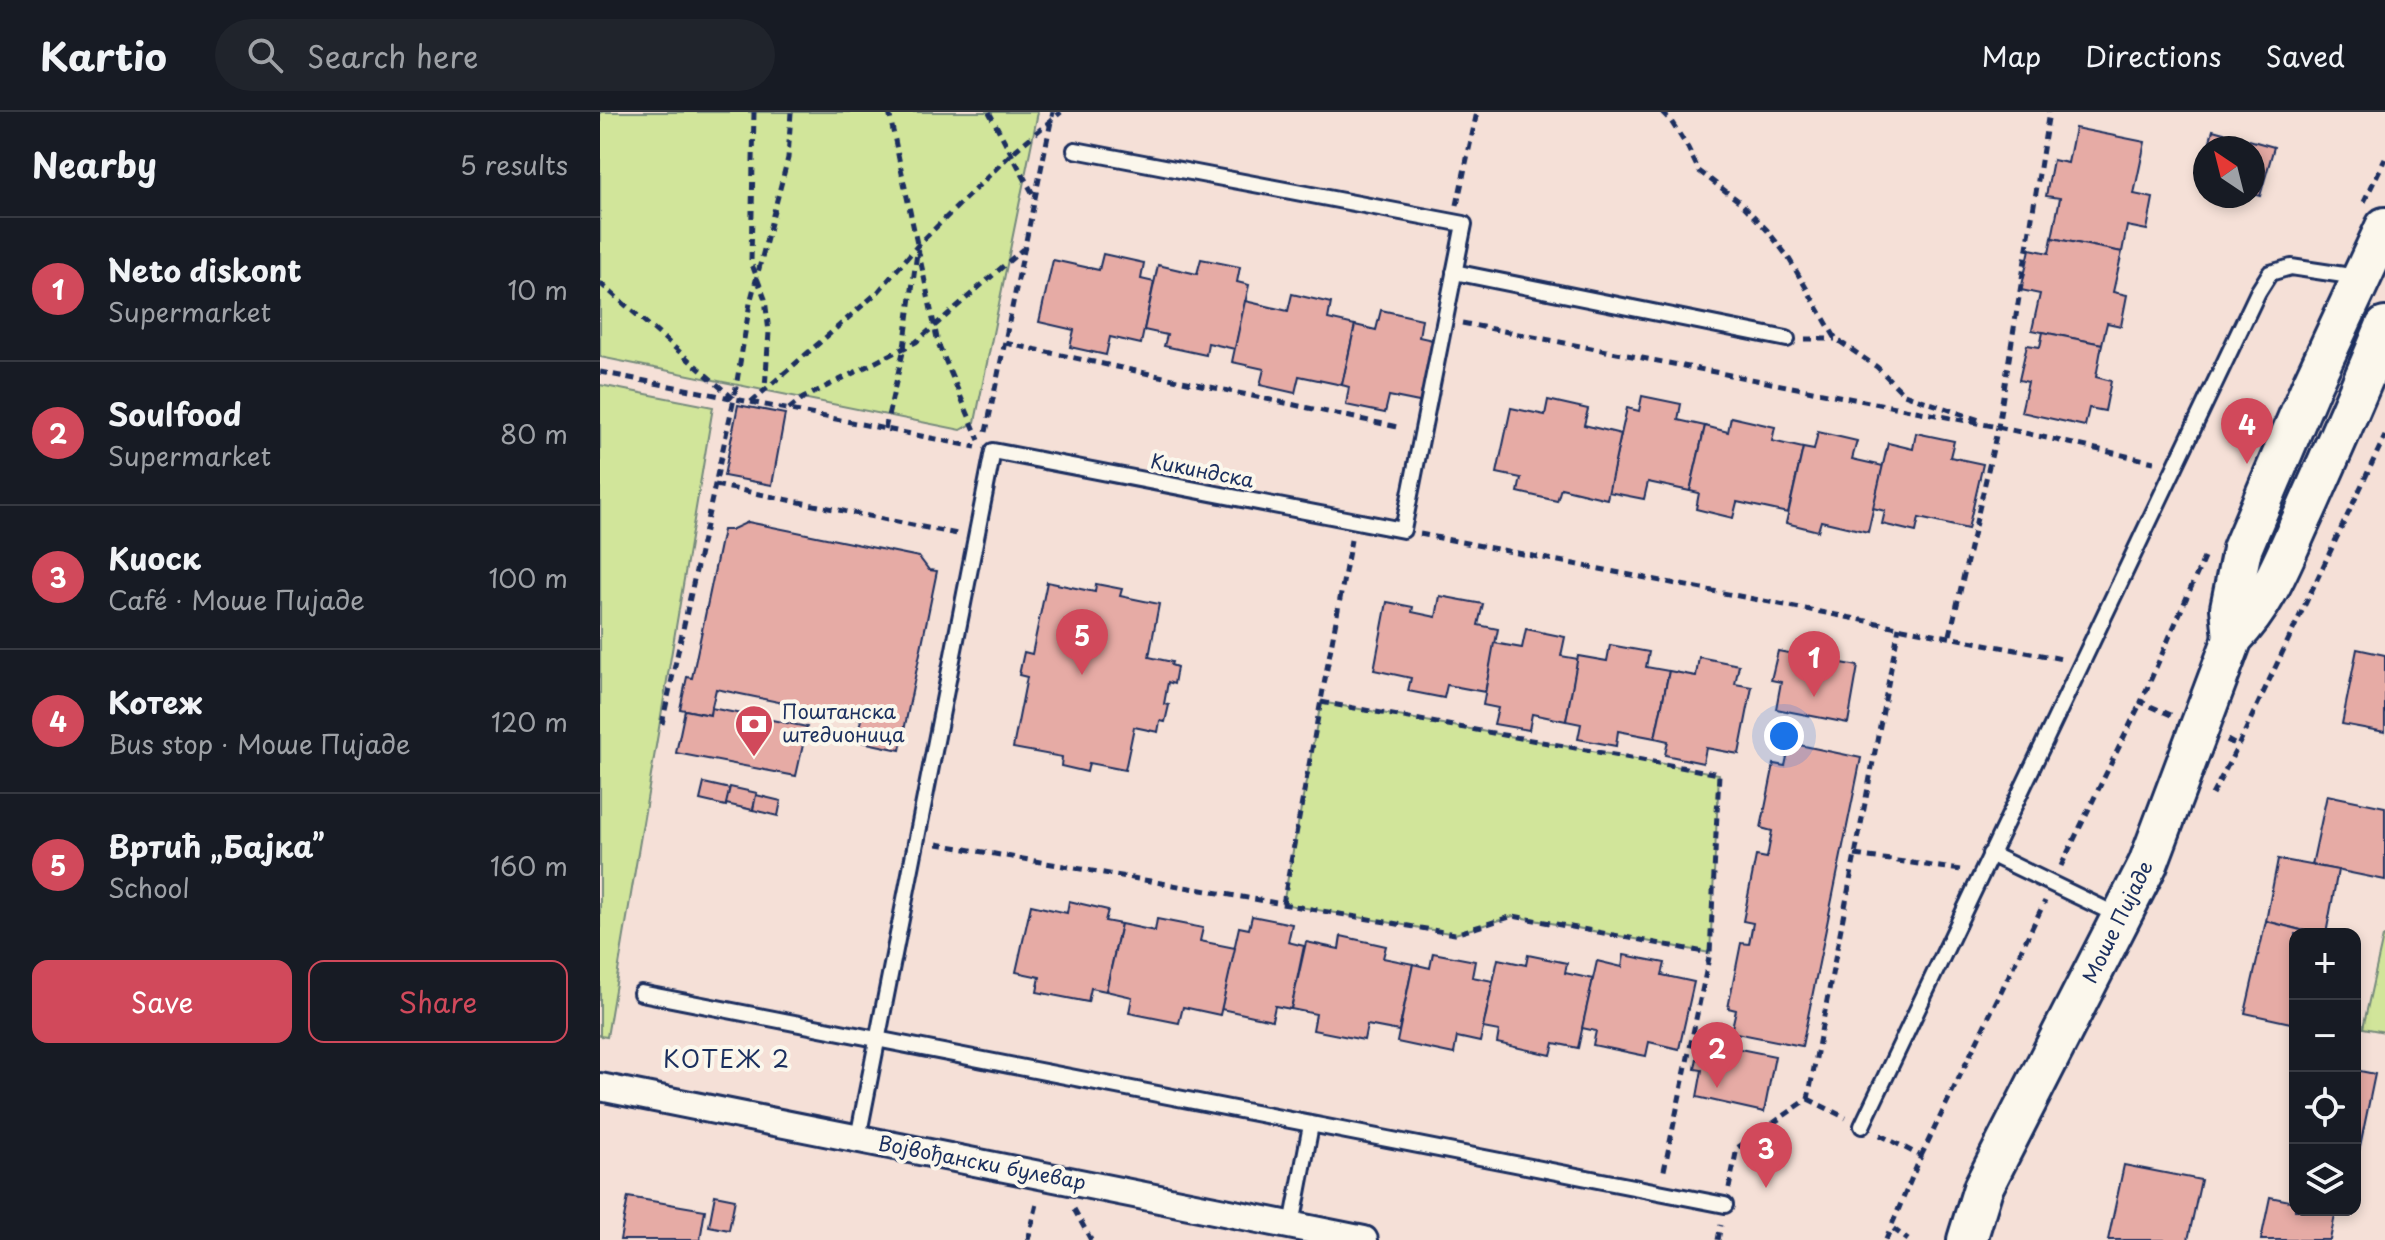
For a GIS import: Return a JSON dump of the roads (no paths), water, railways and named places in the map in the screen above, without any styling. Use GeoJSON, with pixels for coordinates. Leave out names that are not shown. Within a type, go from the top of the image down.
{"type":"FeatureCollection","features":[{"type":"Feature","properties":{"kind":"main road","name":"Моше Пијаде"},"geometry":{"type":"LineString","coordinates":[[2233,638],[2230,608],[2242,549],[2312,384],[2385,227]]}},
{"type":"Feature","properties":{"kind":"main road","name":"Моше Пијаде"},"geometry":{"type":"LineString","coordinates":[[1967,1240],[1980,1196],[2148,864],[2233,638],[2254,617],[2270,592],[2385,327]]}},
{"type":"Feature","properties":{"kind":"main road","name":"Моше Пијаде"},"geometry":{"type":"LineString","coordinates":[[1946,1240],[1980,1196]]}},
{"type":"Feature","properties":{"kind":"street","name":"Војвођански булевар"},"geometry":{"type":"LineString","coordinates":[[600,1087],[1364,1240]]}},
{"type":"Feature","properties":{"kind":"lane"},"geometry":{"type":"LineString","coordinates":[[1075,150],[1464,224],[1454,272],[1787,339]]}},
{"type":"Feature","properties":{"kind":"lane"},"geometry":{"type":"LineString","coordinates":[[1862,1126],[2258,292],[2270,273],[2291,267],[2362,278]]}},
{"type":"Feature","properties":{"kind":"lane","name":"Кикиндска"},"geometry":{"type":"LineString","coordinates":[[877,1040],[976,538],[988,450],[1403,530],[1454,272]]}},
{"type":"Feature","properties":{"kind":"lane"},"geometry":{"type":"LineString","coordinates":[[1990,854],[2121,916]]}},
{"type":"Feature","properties":{"kind":"lane"},"geometry":{"type":"LineString","coordinates":[[641,993],[1725,1205]]}},
{"type":"Feature","properties":{"kind":"lane"},"geometry":{"type":"LineString","coordinates":[[858,1138],[877,1040]]}},
{"type":"Feature","properties":{"kind":"lane"},"geometry":{"type":"LineString","coordinates":[[1292,1225],[1311,1125]]}},
{"type":"Feature","properties":{"kind":"place","name":"Котеж"},"geometry":{"type":"Point","coordinates":[2247,464]}},
{"type":"Feature","properties":{"kind":"place","name":"Вртић „Бајка”"},"geometry":{"type":"Point","coordinates":[1082,675]}},
{"type":"Feature","properties":{"kind":"place","name":"Neto diskont"},"geometry":{"type":"Point","coordinates":[1814,697]}},
{"type":"Feature","properties":{"kind":"place","name":"Поштанска штедионица"},"geometry":{"type":"Point","coordinates":[754,758]}},
{"type":"Feature","properties":{"kind":"place","name":"Soulfood"},"geometry":{"type":"Point","coordinates":[1717,1088]}},
{"type":"Feature","properties":{"kind":"place","name":"Киоск"},"geometry":{"type":"Point","coordinates":[1766,1188]}},
{"type":"Feature","properties":{"kind":"district","name":"КОТЕЖ 2"},"geometry":{"type":"Point","coordinates":[727,1060]}}]}
